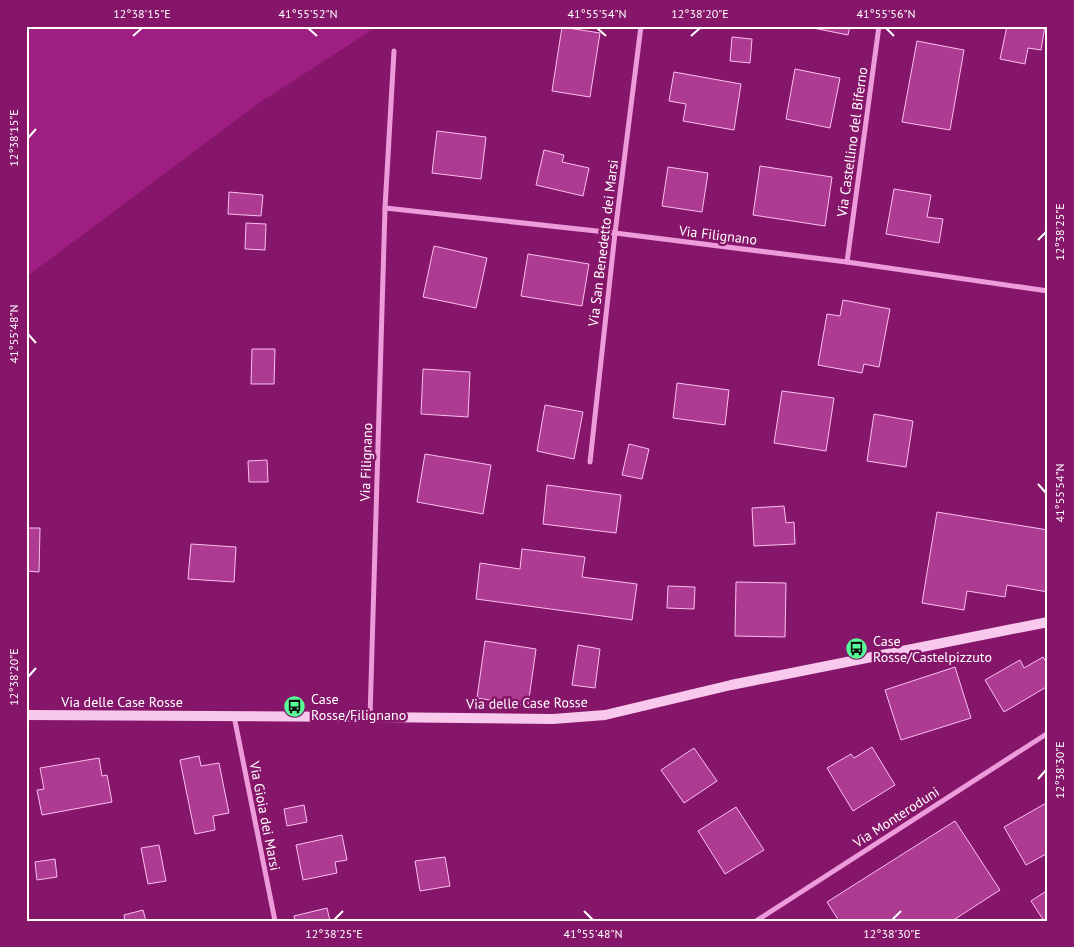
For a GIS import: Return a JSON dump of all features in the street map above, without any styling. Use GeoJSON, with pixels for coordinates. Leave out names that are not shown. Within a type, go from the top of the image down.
{"type":"FeatureCollection","features":[{"type":"Feature","properties":{"kind":"street","name":"Via San Benedetto dei Marsi"},"geometry":{"type":"LineString","coordinates":[[590,462],[615,234],[641,26]]}},
{"type":"Feature","properties":{"kind":"street","name":"Via Castellino del Biferno"},"geometry":{"type":"LineString","coordinates":[[847,262],[879,26]]}},
{"type":"Feature","properties":{"kind":"street","name":"Via Filignano"},"geometry":{"type":"LineString","coordinates":[[370,717],[385,208],[394,51]]}},
{"type":"Feature","properties":{"kind":"street","name":"Via Filignano"},"geometry":{"type":"LineString","coordinates":[[385,208],[847,262],[1048,292]]}},
{"type":"Feature","properties":{"kind":"street","name":"Via delle Case Rosse"},"geometry":{"type":"LineString","coordinates":[[26,715],[553,719],[606,715],[731,685],[1048,622]]}},
{"type":"Feature","properties":{"kind":"street","name":"Via Gioia dei Marsi"},"geometry":{"type":"LineString","coordinates":[[234,716],[274,921]]}},
{"type":"Feature","properties":{"kind":"street","name":"Via Monteroduni"},"geometry":{"type":"LineString","coordinates":[[756,921],[1048,733]]}},
{"type":"Feature","properties":{"kind":"shaded area"},"geometry":{"type":"Polygon","coordinates":[[[26,26],[378,26],[259,103],[26,277],[26,26]]]}},
{"type":"Feature","properties":{"kind":"building"},"geometry":{"type":"Polygon","coordinates":[[[803,26],[850,26],[848,35],[803,26]]]}},
{"type":"Feature","properties":{"kind":"building"},"geometry":{"type":"Polygon","coordinates":[[[1007,26],[1045,26],[1041,50],[1028,48],[1025,64],[1000,59],[1007,26]]]}},
{"type":"Feature","properties":{"kind":"building"},"geometry":{"type":"Polygon","coordinates":[[[562,27],[600,33],[590,97],[552,91],[562,27]]]}},
{"type":"Feature","properties":{"kind":"building"},"geometry":{"type":"Polygon","coordinates":[[[732,37],[752,39],[750,63],[730,61],[732,37]]]}},
{"type":"Feature","properties":{"kind":"building"},"geometry":{"type":"Polygon","coordinates":[[[917,41],[964,50],[950,130],[902,122],[917,41]]]}},
{"type":"Feature","properties":{"kind":"building"},"geometry":{"type":"Polygon","coordinates":[[[795,69],[840,78],[830,128],[786,119],[795,69]]]}},
{"type":"Feature","properties":{"kind":"building"},"geometry":{"type":"Polygon","coordinates":[[[674,72],[741,84],[734,130],[683,121],[686,104],[669,101],[674,72]]]}},
{"type":"Feature","properties":{"kind":"building"},"geometry":{"type":"Polygon","coordinates":[[[437,131],[486,137],[481,179],[432,173],[437,131]]]}},
{"type":"Feature","properties":{"kind":"building"},"geometry":{"type":"Polygon","coordinates":[[[544,150],[564,155],[562,162],[589,168],[583,196],[536,185],[544,150]]]}},
{"type":"Feature","properties":{"kind":"building"},"geometry":{"type":"Polygon","coordinates":[[[760,166],[832,177],[825,226],[753,215],[760,166]]]}},
{"type":"Feature","properties":{"kind":"building"},"geometry":{"type":"Polygon","coordinates":[[[668,167],[708,173],[702,212],[662,206],[668,167]]]}},
{"type":"Feature","properties":{"kind":"building"},"geometry":{"type":"Polygon","coordinates":[[[894,189],[931,195],[927,217],[943,219],[939,243],[886,234],[894,189]]]}},
{"type":"Feature","properties":{"kind":"building"},"geometry":{"type":"Polygon","coordinates":[[[229,192],[263,195],[261,216],[228,214],[229,192]]]}},
{"type":"Feature","properties":{"kind":"building"},"geometry":{"type":"Polygon","coordinates":[[[246,223],[266,224],[265,250],[245,249],[246,223]]]}},
{"type":"Feature","properties":{"kind":"building"},"geometry":{"type":"Polygon","coordinates":[[[434,246],[487,258],[476,308],[423,297],[434,246]]]}},
{"type":"Feature","properties":{"kind":"building"},"geometry":{"type":"Polygon","coordinates":[[[528,254],[589,264],[582,306],[521,296],[528,254]]]}},
{"type":"Feature","properties":{"kind":"building"},"geometry":{"type":"Polygon","coordinates":[[[843,300],[890,309],[879,367],[864,364],[862,373],[818,365],[827,314],[840,316],[843,300]]]}},
{"type":"Feature","properties":{"kind":"building"},"geometry":{"type":"Polygon","coordinates":[[[252,349],[275,349],[274,384],[251,384],[252,349]]]}},
{"type":"Feature","properties":{"kind":"building"},"geometry":{"type":"Polygon","coordinates":[[[423,369],[470,372],[468,417],[421,414],[423,369]]]}},
{"type":"Feature","properties":{"kind":"building"},"geometry":{"type":"Polygon","coordinates":[[[677,383],[729,390],[725,425],[673,418],[677,383]]]}},
{"type":"Feature","properties":{"kind":"building"},"geometry":{"type":"Polygon","coordinates":[[[782,391],[834,398],[826,451],[774,443],[782,391]]]}},
{"type":"Feature","properties":{"kind":"building"},"geometry":{"type":"Polygon","coordinates":[[[545,405],[583,412],[574,459],[537,451],[545,405]]]}},
{"type":"Feature","properties":{"kind":"building"},"geometry":{"type":"Polygon","coordinates":[[[874,414],[913,421],[906,467],[867,461],[874,414]]]}},
{"type":"Feature","properties":{"kind":"building"},"geometry":{"type":"Polygon","coordinates":[[[629,444],[649,449],[642,479],[622,475],[629,444]]]}},
{"type":"Feature","properties":{"kind":"building"},"geometry":{"type":"Polygon","coordinates":[[[425,454],[491,465],[483,514],[417,502],[425,454]]]}},
{"type":"Feature","properties":{"kind":"building"},"geometry":{"type":"Polygon","coordinates":[[[267,460],[268,482],[249,482],[248,461],[267,460]]]}},
{"type":"Feature","properties":{"kind":"building"},"geometry":{"type":"Polygon","coordinates":[[[547,485],[621,495],[616,533],[543,524],[547,485]]]}},
{"type":"Feature","properties":{"kind":"building"},"geometry":{"type":"Polygon","coordinates":[[[784,506],[786,523],[794,522],[795,544],[754,546],[752,508],[784,506]]]}},
{"type":"Feature","properties":{"kind":"building"},"geometry":{"type":"Polygon","coordinates":[[[937,512],[1048,530],[1048,592],[1007,585],[1005,597],[967,591],[964,610],[922,603],[937,512]]]}},
{"type":"Feature","properties":{"kind":"building"},"geometry":{"type":"Polygon","coordinates":[[[26,528],[40,528],[39,572],[26,571],[26,528]]]}},
{"type":"Feature","properties":{"kind":"building"},"geometry":{"type":"Polygon","coordinates":[[[191,544],[236,547],[234,582],[188,579],[191,544]]]}},
{"type":"Feature","properties":{"kind":"building"},"geometry":{"type":"Polygon","coordinates":[[[522,549],[585,557],[582,577],[637,584],[632,620],[476,599],[480,563],[520,569],[522,549]]]}},
{"type":"Feature","properties":{"kind":"building"},"geometry":{"type":"Polygon","coordinates":[[[736,582],[786,583],[785,637],[735,636],[736,582]]]}},
{"type":"Feature","properties":{"kind":"building"},"geometry":{"type":"Polygon","coordinates":[[[668,586],[695,587],[694,609],[667,608],[668,586]]]}},
{"type":"Feature","properties":{"kind":"building"},"geometry":{"type":"Polygon","coordinates":[[[485,641],[536,649],[528,706],[477,698],[485,641]]]}},
{"type":"Feature","properties":{"kind":"building"},"geometry":{"type":"Polygon","coordinates":[[[578,645],[600,649],[595,688],[572,685],[578,645]]]}},
{"type":"Feature","properties":{"kind":"building"},"geometry":{"type":"Polygon","coordinates":[[[1043,657],[1048,665],[1048,686],[1004,712],[985,680],[1020,660],[1024,668],[1043,657]]]}},
{"type":"Feature","properties":{"kind":"building"},"geometry":{"type":"Polygon","coordinates":[[[955,667],[971,718],[901,740],[885,690],[955,667]]]}},
{"type":"Feature","properties":{"kind":"building"},"geometry":{"type":"Polygon","coordinates":[[[872,747],[895,785],[853,811],[827,768],[851,754],[854,758],[872,747]]]}},
{"type":"Feature","properties":{"kind":"building"},"geometry":{"type":"Polygon","coordinates":[[[694,748],[717,781],[684,803],[661,770],[694,748]]]}},
{"type":"Feature","properties":{"kind":"building"},"geometry":{"type":"Polygon","coordinates":[[[199,756],[201,766],[219,763],[229,813],[213,816],[215,830],[195,834],[180,760],[199,756]]]}},
{"type":"Feature","properties":{"kind":"building"},"geometry":{"type":"Polygon","coordinates":[[[99,758],[102,776],[107,775],[112,802],[42,815],[37,790],[44,789],[40,768],[99,758]]]}},
{"type":"Feature","properties":{"kind":"building"},"geometry":{"type":"Polygon","coordinates":[[[1048,802],[1048,853],[1026,865],[1004,827],[1048,802]]]}},
{"type":"Feature","properties":{"kind":"building"},"geometry":{"type":"Polygon","coordinates":[[[304,805],[307,822],[287,826],[284,809],[304,805]]]}},
{"type":"Feature","properties":{"kind":"building"},"geometry":{"type":"Polygon","coordinates":[[[736,807],[764,850],[725,874],[698,831],[736,807]]]}},
{"type":"Feature","properties":{"kind":"building"},"geometry":{"type":"Polygon","coordinates":[[[955,821],[1000,890],[952,921],[839,921],[827,902],[955,821]]]}},
{"type":"Feature","properties":{"kind":"building"},"geometry":{"type":"Polygon","coordinates":[[[342,835],[347,860],[335,862],[337,873],[303,880],[296,845],[342,835]]]}},
{"type":"Feature","properties":{"kind":"building"},"geometry":{"type":"Polygon","coordinates":[[[159,845],[166,881],[148,884],[141,848],[159,845]]]}},
{"type":"Feature","properties":{"kind":"building"},"geometry":{"type":"Polygon","coordinates":[[[445,857],[450,886],[420,891],[415,861],[445,857]]]}},
{"type":"Feature","properties":{"kind":"building"},"geometry":{"type":"Polygon","coordinates":[[[55,859],[57,877],[37,880],[35,862],[55,859]]]}},
{"type":"Feature","properties":{"kind":"building"},"geometry":{"type":"Polygon","coordinates":[[[1048,890],[1048,921],[1044,921],[1031,901],[1048,890]]]}},
{"type":"Feature","properties":{"kind":"building"},"geometry":{"type":"Polygon","coordinates":[[[327,908],[330,921],[295,921],[294,916],[327,908]]]}},
{"type":"Feature","properties":{"kind":"building"},"geometry":{"type":"Polygon","coordinates":[[[143,910],[146,921],[125,921],[124,915],[143,910]]]}},
{"type":"Feature","properties":{"kind":"place","name":"Case Rosse/Castelpizzuto"},"geometry":{"type":"Point","coordinates":[857,649]}},
{"type":"Feature","properties":{"kind":"place","name":"Case Rosse/Filignano"},"geometry":{"type":"Point","coordinates":[295,707]}}]}
